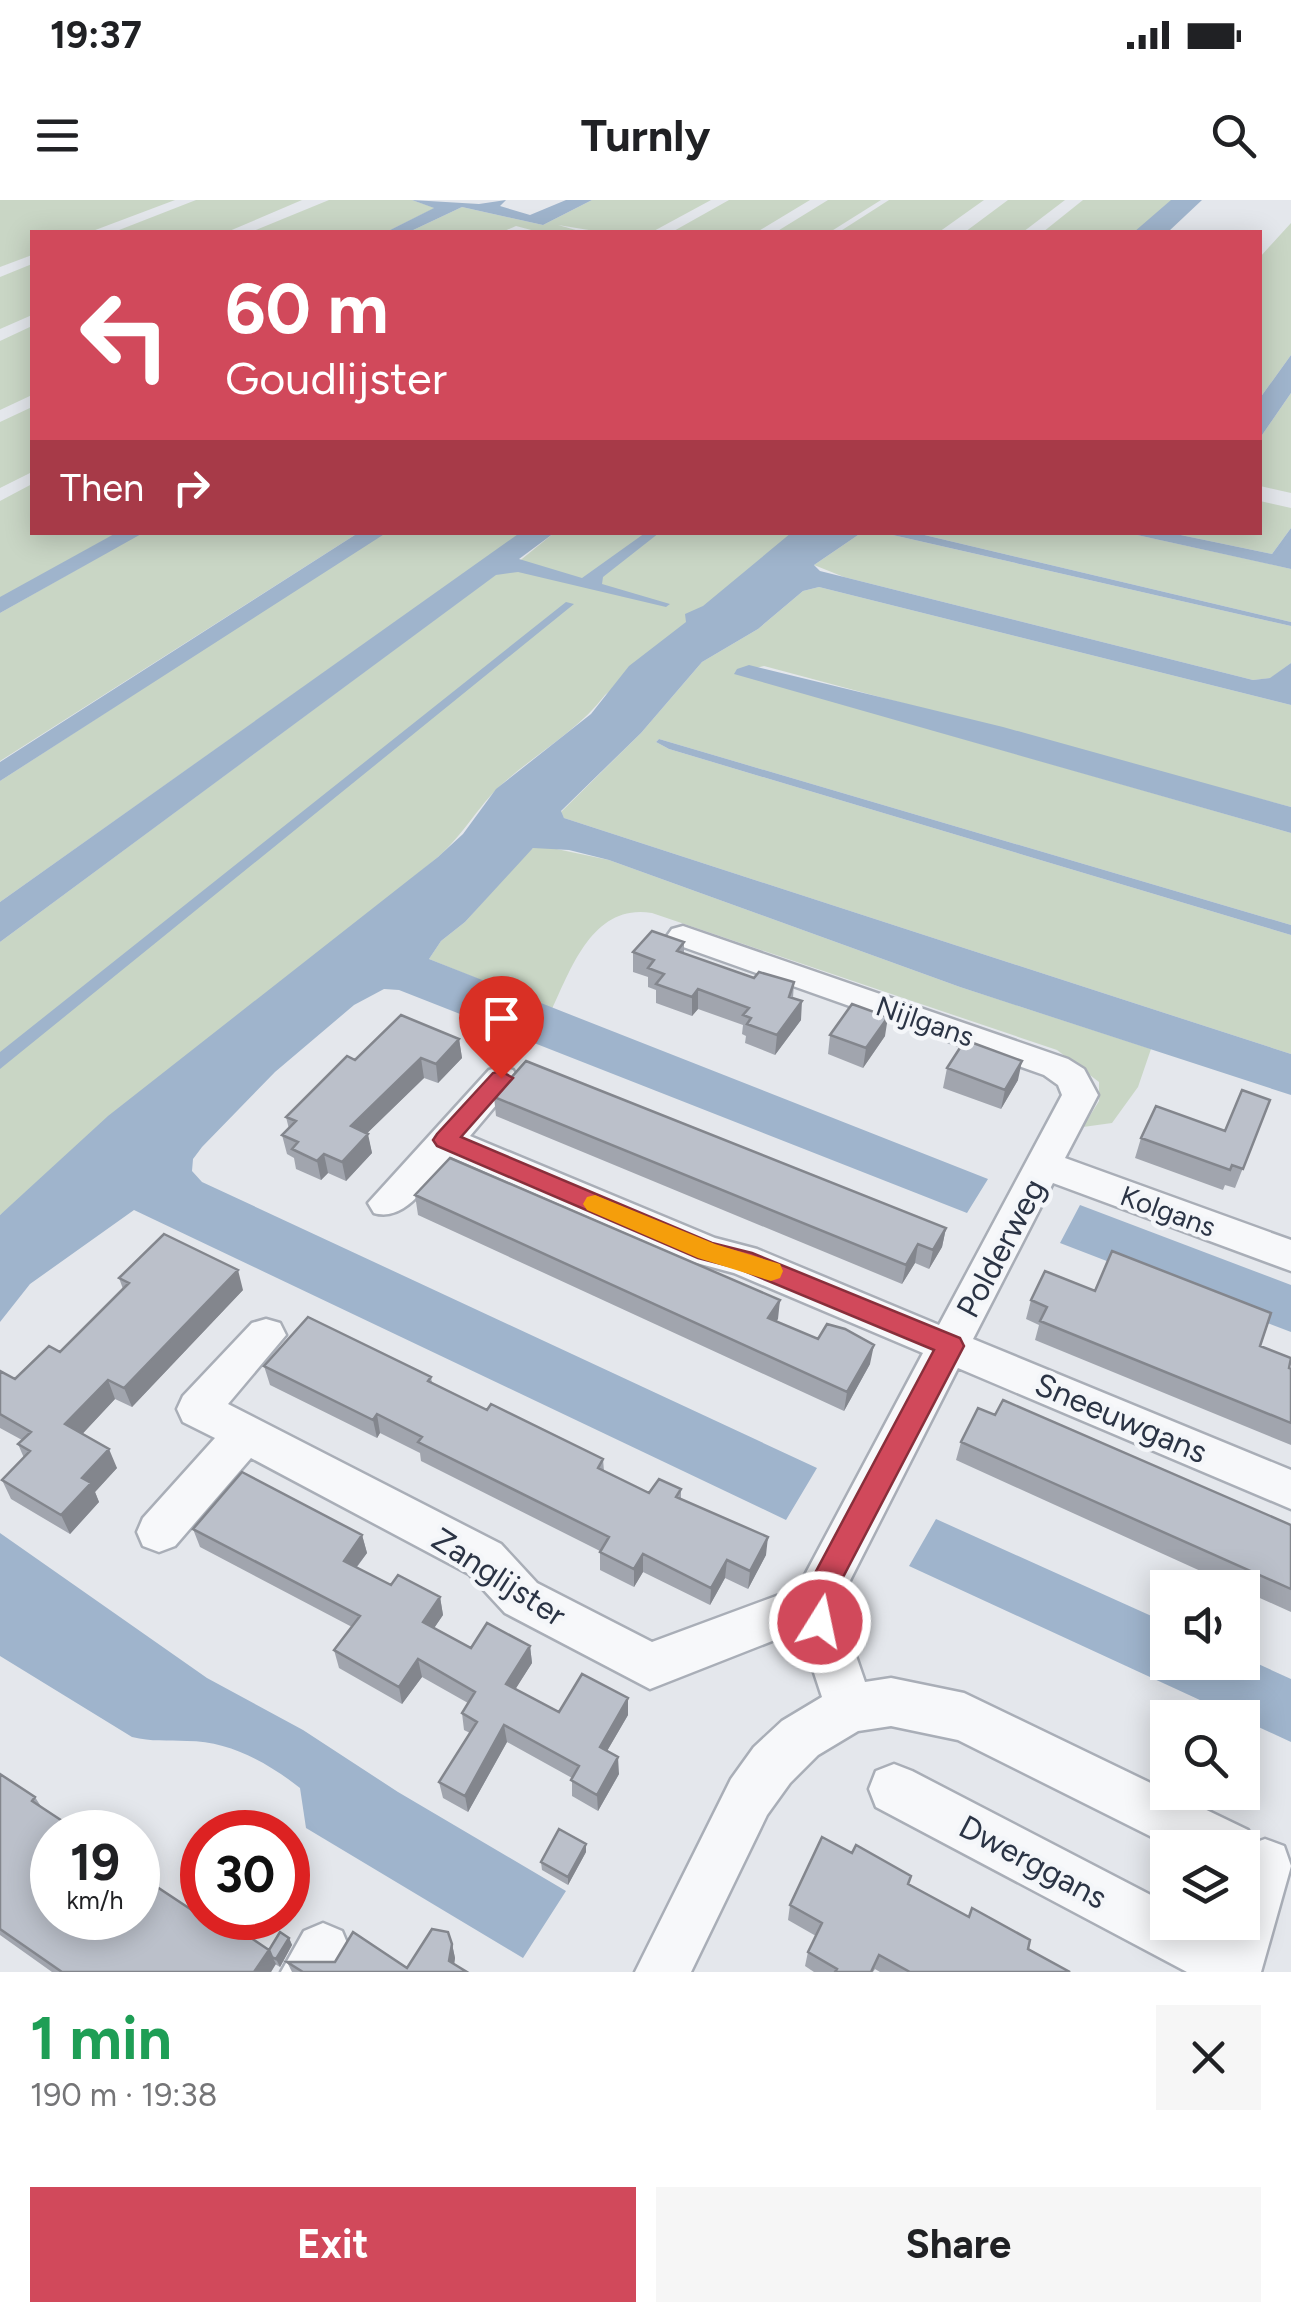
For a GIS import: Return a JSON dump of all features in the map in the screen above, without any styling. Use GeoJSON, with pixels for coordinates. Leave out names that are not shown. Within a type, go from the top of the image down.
{"type":"FeatureCollection","features":[{"type":"Feature","properties":{"kind":"street","name":"Nijlgans"},"geometry":{"type":"LineString","coordinates":[[683,936],[1056,1066],[1072,1078],[1080,1094],[1044,1165]]}},
{"type":"Feature","properties":{"kind":"street"},"geometry":{"type":"LineString","coordinates":[[387,1204],[501,1078]]}},
{"type":"Feature","properties":{"kind":"street","name":"Sneeuwgans"},"geometry":{"type":"LineString","coordinates":[[445,1140],[707,1251],[743,1260],[1291,1490]]}},
{"type":"Feature","properties":{"kind":"street","name":"Kolgans"},"geometry":{"type":"LineString","coordinates":[[1044,1165],[1291,1256]]}},
{"type":"Feature","properties":{"kind":"street","name":"Polderweg"},"geometry":{"type":"LineString","coordinates":[[814,1603],[1044,1165]]}},
{"type":"Feature","properties":{"kind":"street","name":"Zanglijster"},"geometry":{"type":"LineString","coordinates":[[266,1334],[198,1409],[484,1559],[521,1598],[650,1666],[814,1603]]}},
{"type":"Feature","properties":{"kind":"street"},"geometry":{"type":"LineString","coordinates":[[159,1532],[245,1434]]}},
{"type":"Feature","properties":{"kind":"street"},"geometry":{"type":"LineString","coordinates":[[814,1603],[850,1708]]}},
{"type":"Feature","properties":{"kind":"street"},"geometry":{"type":"LineString","coordinates":[[662,1972],[761,1781],[800,1738],[850,1708],[892,1702],[964,1716],[1194,1830]]}},
{"type":"Feature","properties":{"kind":"street","name":"Dwerggans"},"geometry":{"type":"LineString","coordinates":[[894,1790],[1150,1923]]}},
{"type":"Feature","properties":{"kind":"street","name":"Dwerggans"},"geometry":{"type":"LineString","coordinates":[[1182,1940],[1236,1968],[1241,1940]]}},
{"type":"Feature","properties":{"kind":"green space"},"geometry":{"type":"Polygon","coordinates":[[[0,200],[175,200],[95,230],[30,230],[30,256],[0,267],[0,200]]]}},
{"type":"Feature","properties":{"kind":"green space"},"geometry":{"type":"Polygon","coordinates":[[[196,200],[302,200],[232,230],[119,230],[196,200]]]}},
{"type":"Feature","properties":{"kind":"green space"},"geometry":{"type":"Polygon","coordinates":[[[329,200],[412,200],[435,208],[390,230],[256,230],[329,200]]]}},
{"type":"Feature","properties":{"kind":"green space"},"geometry":{"type":"Polygon","coordinates":[[[592,200],[711,200],[656,230],[589,230],[558,225],[576,230],[516,226],[507,230],[413,230],[462,207],[543,225],[592,200]]]}},
{"type":"Feature","properties":{"kind":"green space"},"geometry":{"type":"Polygon","coordinates":[[[729,200],[810,200],[760,230],[676,230],[729,200]]]}},
{"type":"Feature","properties":{"kind":"green space"},"geometry":{"type":"Polygon","coordinates":[[[828,200],[881,200],[833,230],[779,230],[828,200]]]}},
{"type":"Feature","properties":{"kind":"green space"},"geometry":{"type":"Polygon","coordinates":[[[889,200],[984,200],[942,230],[842,230],[889,200]]]}},
{"type":"Feature","properties":{"kind":"green space"},"geometry":{"type":"Polygon","coordinates":[[[1008,200],[1065,200],[1026,230],[968,230],[1008,200]]]}},
{"type":"Feature","properties":{"kind":"green space"},"geometry":{"type":"Polygon","coordinates":[[[1083,200],[1178,200],[1143,230],[1046,230],[1083,200]]]}},
{"type":"Feature","properties":{"kind":"green space"},"geometry":{"type":"Polygon","coordinates":[[[1291,223],[1291,355],[1262,395],[1262,255],[1291,223]]]}},
{"type":"Feature","properties":{"kind":"green space"},"geometry":{"type":"Polygon","coordinates":[[[30,265],[30,316],[0,329],[0,277],[30,265]]]}},
{"type":"Feature","properties":{"kind":"green space"},"geometry":{"type":"Polygon","coordinates":[[[30,327],[30,396],[0,410],[0,341],[30,327]]]}},
{"type":"Feature","properties":{"kind":"green space"},"geometry":{"type":"Polygon","coordinates":[[[1291,393],[1291,493],[1262,486],[1262,435],[1291,393]]]}},
{"type":"Feature","properties":{"kind":"green space"},"geometry":{"type":"Polygon","coordinates":[[[30,408],[30,473],[0,488],[0,422],[30,408]]]}},
{"type":"Feature","properties":{"kind":"green space"},"geometry":{"type":"Polygon","coordinates":[[[30,485],[30,535],[113,535],[0,598],[0,501],[30,485]]]}},
{"type":"Feature","properties":{"kind":"green space"},"geometry":{"type":"Polygon","coordinates":[[[1262,501],[1291,508],[1291,528],[1272,554],[1181,535],[1262,535],[1262,501]]]}},
{"type":"Feature","properties":{"kind":"green space"},"geometry":{"type":"Polygon","coordinates":[[[138,535],[355,535],[0,761],[0,613],[138,535]]]}},
{"type":"Feature","properties":{"kind":"green space"},"geometry":{"type":"Polygon","coordinates":[[[380,535],[518,535],[0,902],[0,781],[380,535]]]}},
{"type":"Feature","properties":{"kind":"green space"},"geometry":{"type":"Polygon","coordinates":[[[552,535],[793,535],[605,695],[568,732],[499,787],[438,857],[0,1215],[0,942],[495,575],[507,571],[552,535]]]}},
{"type":"Feature","properties":{"kind":"green space"},"geometry":{"type":"Polygon","coordinates":[[[858,535],[893,535],[1291,626],[1291,663],[1271,678],[1253,680],[844,577],[814,565],[858,535]]]}},
{"type":"Feature","properties":{"kind":"green space"},"geometry":{"type":"Polygon","coordinates":[[[924,535],[1137,535],[1291,569],[1291,622],[924,535]]]}},
{"type":"Feature","properties":{"kind":"green space"},"geometry":{"type":"Polygon","coordinates":[[[819,587],[1291,705],[1291,807],[764,666],[735,673],[1291,833],[1291,925],[659,739],[656,742],[1291,935],[1291,1054],[564,818],[561,812],[641,733],[702,662],[758,629],[803,591],[819,587]]]}},
{"type":"Feature","properties":{"kind":"green space"},"geometry":{"type":"Polygon","coordinates":[[[547,847],[609,860],[960,987],[1151,1049],[1138,1087],[1112,1123],[1083,1127],[1099,1101],[1099,1082],[1057,1050],[652,913],[632,912],[600,928],[577,957],[552,1009],[429,959],[441,941],[465,922],[523,857],[533,848],[547,847]]]}},
{"type":"Feature","properties":{"kind":"water"},"geometry":{"type":"Polygon","coordinates":[[[412,200],[479,204],[506,200],[500,206],[530,215],[566,200],[592,200],[543,225],[462,207],[413,230],[390,230],[434,208],[412,200]]]}},
{"type":"Feature","properties":{"kind":"water"},"geometry":{"type":"Polygon","coordinates":[[[1171,200],[1202,200],[1170,230],[1136,230],[1171,200]]]}},
{"type":"Feature","properties":{"kind":"water"},"geometry":{"type":"Polygon","coordinates":[[[1291,355],[1291,393],[1262,435],[1262,395],[1291,355]]]}},
{"type":"Feature","properties":{"kind":"water"},"geometry":{"type":"Polygon","coordinates":[[[1291,528],[1291,569],[1137,535],[1181,535],[1272,554],[1291,528]]]}},
{"type":"Feature","properties":{"kind":"water"},"geometry":{"type":"Polygon","coordinates":[[[112,535],[139,535],[0,613],[0,597],[112,535]]]}},
{"type":"Feature","properties":{"kind":"water"},"geometry":{"type":"Polygon","coordinates":[[[355,535],[383,535],[0,781],[0,762],[355,535]]]}},
{"type":"Feature","properties":{"kind":"water"},"geometry":{"type":"Polygon","coordinates":[[[517,535],[551,535],[519,559],[582,578],[642,535],[656,535],[603,577],[602,584],[670,604],[666,607],[518,572],[496,575],[0,942],[0,902],[517,535]]]}},
{"type":"Feature","properties":{"kind":"water"},"geometry":{"type":"Polygon","coordinates":[[[789,535],[858,535],[814,565],[820,571],[1253,680],[1270,678],[1291,663],[1291,705],[819,587],[803,591],[758,629],[702,662],[641,733],[561,811],[564,818],[1291,1054],[1291,1095],[960,987],[609,860],[569,850],[533,848],[465,922],[441,941],[429,959],[988,1179],[967,1213],[399,990],[384,989],[354,1005],[275,1072],[202,1147],[193,1159],[192,1171],[202,1182],[817,1468],[786,1520],[134,1210],[30,1284],[0,1322],[0,1215],[108,1116],[438,857],[463,834],[496,789],[591,714],[629,666],[686,622],[685,614],[703,606],[789,535]]]}},
{"type":"Feature","properties":{"kind":"water"},"geometry":{"type":"Polygon","coordinates":[[[893,535],[924,535],[1291,622],[1291,626],[893,535]]]}},
{"type":"Feature","properties":{"kind":"water"},"geometry":{"type":"Polygon","coordinates":[[[566,602],[574,604],[0,1069],[0,1052],[566,602]]]}},
{"type":"Feature","properties":{"kind":"water"},"geometry":{"type":"Polygon","coordinates":[[[749,665],[1003,727],[1291,807],[1291,833],[734,674],[749,665]]]}},
{"type":"Feature","properties":{"kind":"water"},"geometry":{"type":"Polygon","coordinates":[[[659,739],[1291,925],[1291,935],[669,749],[656,742],[659,739]]]}},
{"type":"Feature","properties":{"kind":"water"},"geometry":{"type":"Polygon","coordinates":[[[1080,1205],[1291,1285],[1291,1332],[1060,1243],[1080,1205]]]}},
{"type":"Feature","properties":{"kind":"water"},"geometry":{"type":"Polygon","coordinates":[[[936,1519],[1150,1615],[1150,1677],[909,1566],[936,1519]]]}},
{"type":"Feature","properties":{"kind":"water"},"geometry":{"type":"Polygon","coordinates":[[[0,1533],[207,1678],[303,1730],[398,1792],[566,1891],[523,1958],[310,1830],[310,1810],[303,1810],[300,1788],[261,1762],[233,1749],[203,1742],[132,1737],[0,1656],[0,1533]]]}},
{"type":"Feature","properties":{"kind":"water"},"geometry":{"type":"Polygon","coordinates":[[[1260,1665],[1291,1679],[1291,1742],[1260,1728],[1260,1700],[1200,1700],[1156,1680],[1260,1680],[1260,1665]]]}},
{"type":"Feature","properties":{"kind":"building"},"geometry":{"type":"Polygon","coordinates":[[[652,931],[684,942],[677,951],[754,978],[759,972],[794,982],[789,997],[802,1001],[777,1035],[747,1024],[751,1018],[743,1015],[749,1008],[698,989],[692,997],[656,984],[664,974],[648,968],[654,960],[633,952],[652,931]]]}},
{"type":"Feature","properties":{"kind":"building"},"geometry":{"type":"Polygon","coordinates":[[[852,1004],[888,1017],[866,1048],[830,1035],[852,1004]]]}},
{"type":"Feature","properties":{"kind":"building"},"geometry":{"type":"Polygon","coordinates":[[[401,1015],[459,1039],[436,1064],[421,1058],[351,1126],[368,1134],[342,1162],[324,1154],[317,1161],[292,1149],[298,1142],[282,1135],[296,1121],[286,1117],[347,1056],[355,1060],[401,1015]]]}},
{"type":"Feature","properties":{"kind":"building"},"geometry":{"type":"Polygon","coordinates":[[[965,1040],[1022,1061],[1005,1090],[947,1068],[965,1040]]]}},
{"type":"Feature","properties":{"kind":"building"},"geometry":{"type":"Polygon","coordinates":[[[526,1061],[946,1228],[933,1250],[918,1244],[906,1265],[494,1097],[526,1061]]]}},
{"type":"Feature","properties":{"kind":"building"},"geometry":{"type":"Polygon","coordinates":[[[1242,1090],[1270,1100],[1243,1169],[1232,1165],[1230,1170],[1141,1138],[1156,1106],[1225,1131],[1242,1090]]]}},
{"type":"Feature","properties":{"kind":"building"},"geometry":{"type":"Polygon","coordinates":[[[450,1158],[780,1300],[768,1318],[818,1339],[827,1324],[874,1345],[847,1392],[415,1195],[450,1158]]]}},
{"type":"Feature","properties":{"kind":"building"},"geometry":{"type":"Polygon","coordinates":[[[164,1234],[238,1270],[124,1388],[108,1380],[65,1424],[109,1449],[82,1478],[91,1483],[61,1515],[2,1480],[30,1451],[18,1444],[31,1432],[0,1414],[0,1371],[15,1379],[49,1346],[60,1352],[129,1283],[119,1278],[164,1234]]]}},
{"type":"Feature","properties":{"kind":"building"},"geometry":{"type":"Polygon","coordinates":[[[1112,1251],[1271,1313],[1260,1346],[1291,1358],[1291,1423],[1040,1321],[1047,1307],[1031,1300],[1045,1271],[1095,1291],[1112,1251]]]}},
{"type":"Feature","properties":{"kind":"building"},"geometry":{"type":"Polygon","coordinates":[[[308,1317],[431,1377],[428,1381],[487,1410],[491,1404],[603,1459],[598,1468],[649,1493],[659,1479],[681,1489],[676,1497],[768,1537],[750,1571],[727,1560],[711,1588],[643,1554],[634,1569],[600,1552],[609,1537],[418,1442],[422,1437],[377,1414],[373,1420],[264,1366],[308,1317]]]}},
{"type":"Feature","properties":{"kind":"building"},"geometry":{"type":"Polygon","coordinates":[[[1003,1400],[1291,1525],[1291,1589],[1260,1575],[1260,1570],[1248,1570],[961,1442],[978,1408],[995,1415],[1003,1400]]]}},
{"type":"Feature","properties":{"kind":"building"},"geometry":{"type":"Polygon","coordinates":[[[242,1472],[362,1535],[344,1561],[391,1585],[398,1575],[440,1597],[423,1622],[471,1648],[487,1623],[530,1646],[506,1684],[559,1712],[582,1674],[628,1698],[600,1747],[618,1757],[597,1795],[571,1780],[579,1766],[504,1725],[465,1796],[439,1782],[477,1722],[462,1713],[475,1692],[418,1659],[399,1687],[334,1650],[360,1616],[193,1529],[242,1472]]]}},
{"type":"Feature","properties":{"kind":"building"},"geometry":{"type":"Polygon","coordinates":[[[0,1774],[35,1797],[32,1801],[46,1810],[30,1810],[30,1940],[160,1940],[160,1889],[180,1902],[180,1940],[254,1940],[269,1950],[254,1972],[62,1972],[0,1929],[0,1774]]]}},
{"type":"Feature","properties":{"kind":"building"},"geometry":{"type":"Polygon","coordinates":[[[559,1829],[586,1844],[568,1877],[541,1862],[559,1829]]]}},
{"type":"Feature","properties":{"kind":"building"},"geometry":{"type":"Polygon","coordinates":[[[822,1837],[852,1853],[856,1845],[911,1876],[908,1884],[969,1917],[972,1908],[1030,1940],[1028,1949],[1070,1972],[910,1972],[879,1955],[871,1972],[835,1972],[837,1969],[808,1952],[822,1923],[790,1905],[822,1837]]]}},
{"type":"Feature","properties":{"kind":"building"},"geometry":{"type":"Polygon","coordinates":[[[432,1929],[448,1932],[452,1944],[449,1961],[467,1972],[303,1972],[287,1962],[335,1962],[353,1932],[407,1968],[432,1929]]]}},
{"type":"Feature","properties":{"kind":"building"},"geometry":{"type":"Polygon","coordinates":[[[275,1940],[288,1940],[276,1959],[269,1950],[275,1940]]]}},
{"type":"Feature","properties":{"kind":"slow traffic"},"geometry":{"type":"LineString","coordinates":[[595,1204],[707,1251],[771,1271]]}},
{"type":"Feature","properties":{"kind":"route"},"geometry":{"type":"LineString","coordinates":[[501,1078],[445,1140],[707,1251],[743,1260],[950,1346],[814,1603],[820,1622]]}}]}
